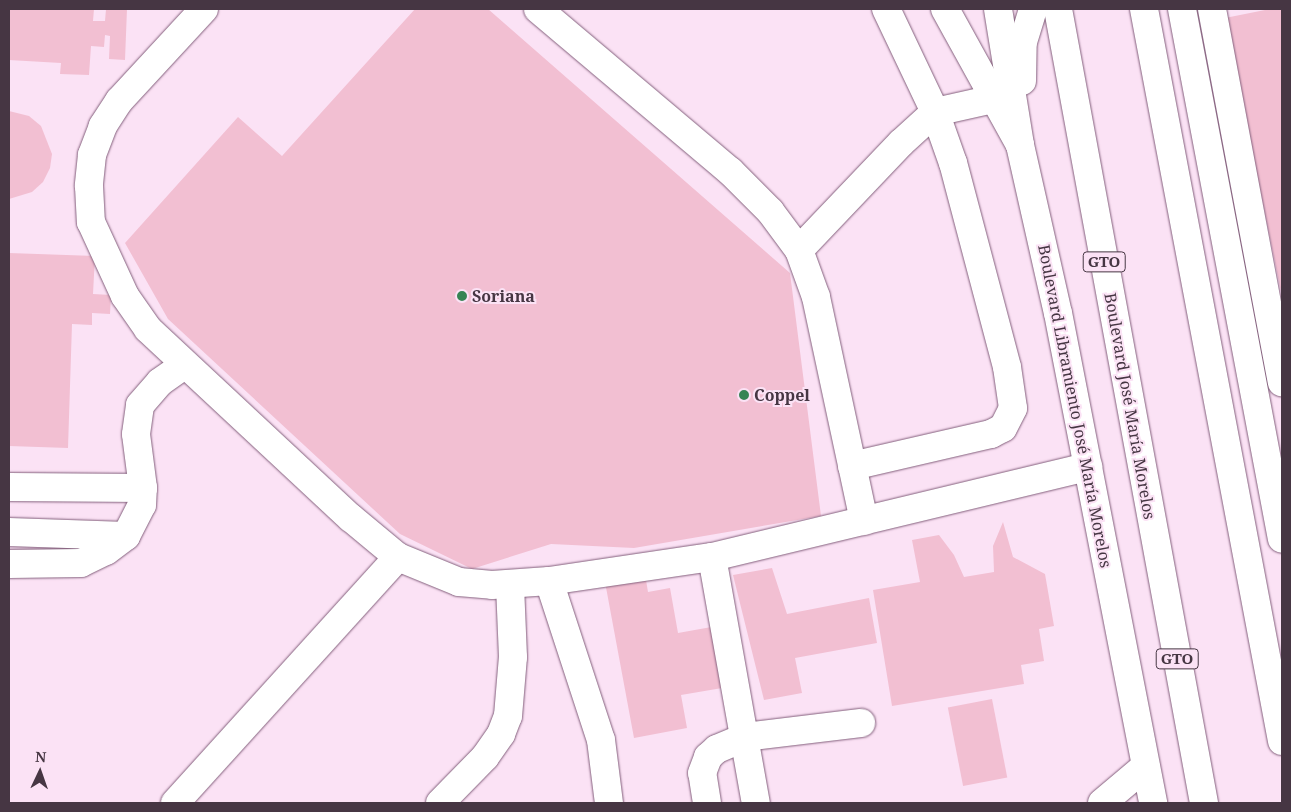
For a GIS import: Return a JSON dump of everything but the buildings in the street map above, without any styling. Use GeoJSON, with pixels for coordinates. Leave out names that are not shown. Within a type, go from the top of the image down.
{"type":"FeatureCollection","features":[{"type":"Feature","properties":{"kind":"street"},"geometry":{"type":"LineString","coordinates":[[204,9],[119,101],[107,120],[92,155],[89,186],[91,222],[125,296],[148,329],[184,365],[351,518],[398,557],[459,582],[510,584],[549,581],[712,557],[1088,467]]}},
{"type":"Feature","properties":{"kind":"street"},"geometry":{"type":"LineString","coordinates":[[538,9],[730,171],[770,211],[799,250],[816,297],[864,522]]}},
{"type":"Feature","properties":{"kind":"street"},"geometry":{"type":"LineString","coordinates":[[852,466],[991,434],[1003,428],[1013,408],[1005,358],[936,112],[886,9]]}},
{"type":"Feature","properties":{"kind":"street"},"geometry":{"type":"LineString","coordinates":[[945,9],[1020,145]]}},
{"type":"Feature","properties":{"kind":"street","name":"Boulevard Libramiento José María Morelos"},"geometry":{"type":"LineString","coordinates":[[998,9],[1020,145],[1088,467],[1153,803]]}},
{"type":"Feature","properties":{"kind":"street"},"geometry":{"type":"LineString","coordinates":[[1020,145],[1023,42],[1033,9]]}},
{"type":"Feature","properties":{"kind":"street","name":"Boulevard José María Morelos"},"geometry":{"type":"LineString","coordinates":[[1058,9],[1204,803]]}},
{"type":"Feature","properties":{"kind":"street"},"geometry":{"type":"LineString","coordinates":[[1144,9],[1282,741]]}},
{"type":"Feature","properties":{"kind":"street"},"geometry":{"type":"LineString","coordinates":[[1182,9],[1282,539]]}},
{"type":"Feature","properties":{"kind":"street"},"geometry":{"type":"LineString","coordinates":[[1212,9],[1282,382]]}},
{"type":"Feature","properties":{"kind":"street"},"geometry":{"type":"LineString","coordinates":[[799,250],[901,143],[936,112],[993,99]]}},
{"type":"Feature","properties":{"kind":"street"},"geometry":{"type":"LineString","coordinates":[[9,564],[81,563],[106,551],[126,536],[137,520],[144,488],[136,434],[140,405],[160,382],[184,365]]}},
{"type":"Feature","properties":{"kind":"street"},"geometry":{"type":"LineString","coordinates":[[9,487],[144,488]]}},
{"type":"Feature","properties":{"kind":"street"},"geometry":{"type":"LineString","coordinates":[[9,532],[126,536]]}},
{"type":"Feature","properties":{"kind":"street"},"geometry":{"type":"LineString","coordinates":[[175,803],[398,557]]}},
{"type":"Feature","properties":{"kind":"street"},"geometry":{"type":"LineString","coordinates":[[712,557],[756,803]]}},
{"type":"Feature","properties":{"kind":"street"},"geometry":{"type":"LineString","coordinates":[[549,581],[601,740],[609,803]]}},
{"type":"Feature","properties":{"kind":"street"},"geometry":{"type":"LineString","coordinates":[[440,803],[485,757],[501,734],[508,716],[513,657],[510,584]]}},
{"type":"Feature","properties":{"kind":"street"},"geometry":{"type":"LineString","coordinates":[[707,803],[702,773],[708,757],[744,737],[861,723]]}},
{"type":"Feature","properties":{"kind":"street"},"geometry":{"type":"LineString","coordinates":[[1102,803],[1146,766]]}},
{"type":"Feature","properties":{"kind":"place","name":"Soriana"},"geometry":{"type":"Point","coordinates":[462,296]}},
{"type":"Feature","properties":{"kind":"place","name":"Coppel"},"geometry":{"type":"Point","coordinates":[744,395]}}]}
